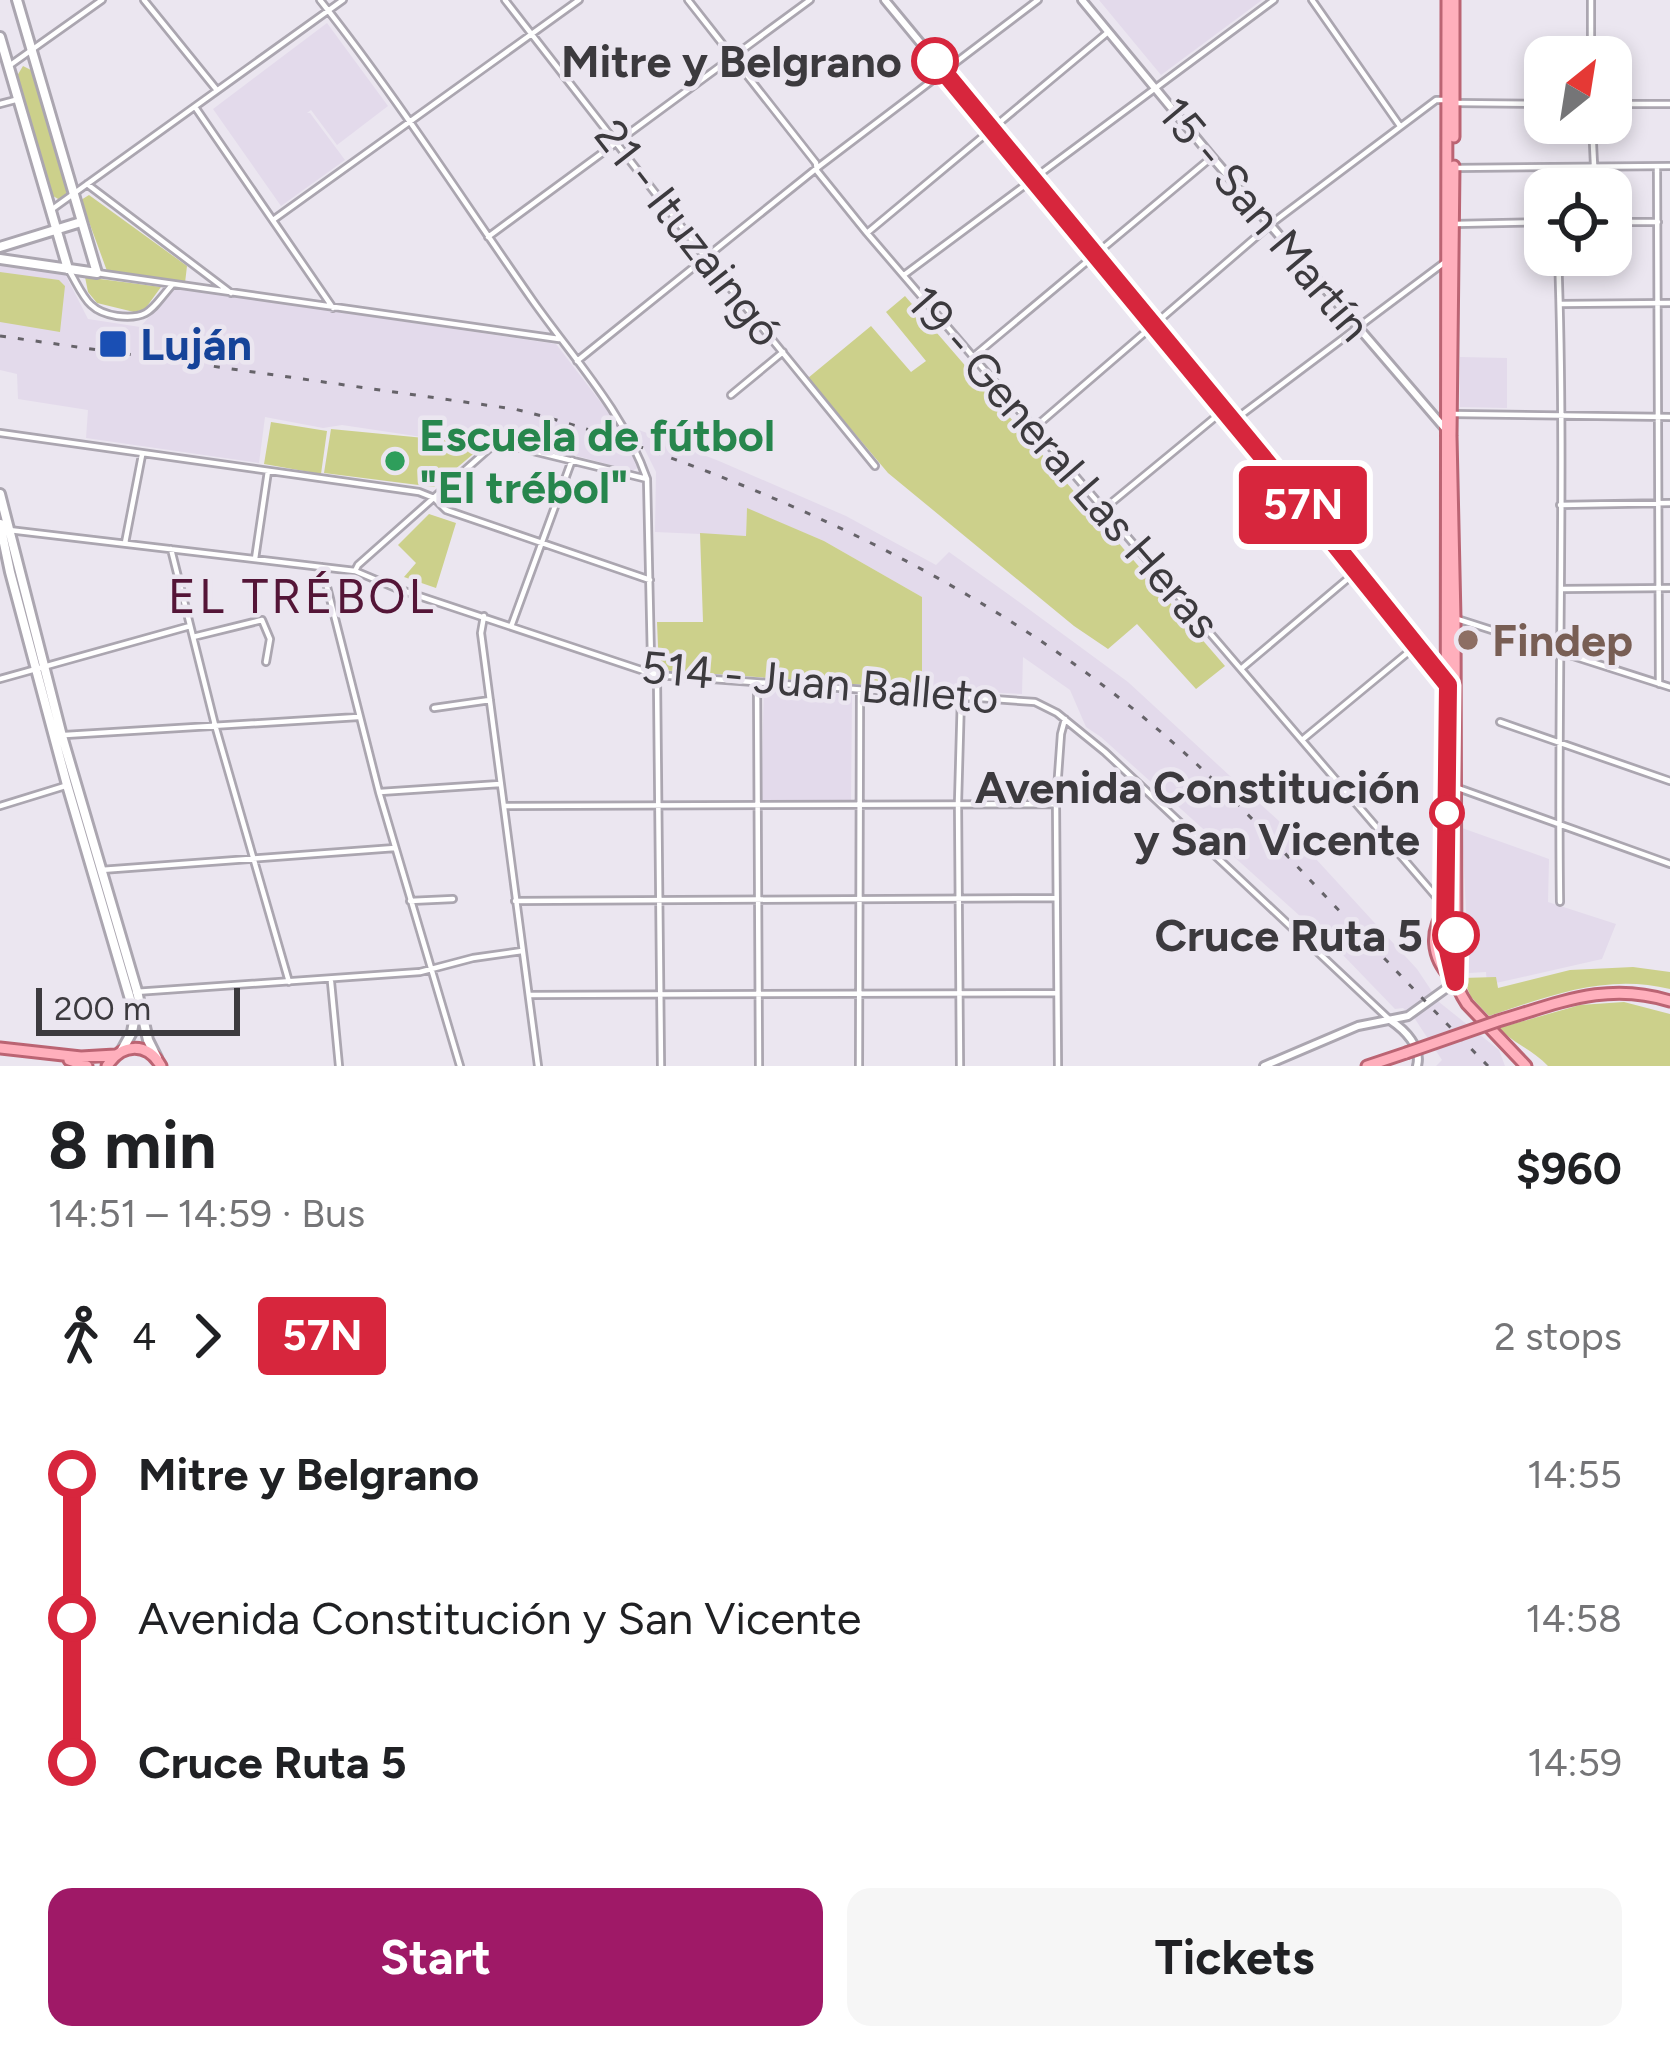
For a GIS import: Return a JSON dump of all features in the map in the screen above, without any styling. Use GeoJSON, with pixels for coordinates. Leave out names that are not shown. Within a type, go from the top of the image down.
{"type":"FeatureCollection","features":[{"type":"Feature","properties":{"kind":"main road"},"geometry":{"type":"LineString","coordinates":[[0,259],[97,273],[16,0]]}},
{"type":"Feature","properties":{"kind":"main road"},"geometry":{"type":"LineString","coordinates":[[1451,0],[1444,416],[1452,617],[1450,910],[1457,957],[1455,982]]}},
{"type":"Feature","properties":{"kind":"main road"},"geometry":{"type":"LineString","coordinates":[[0,37],[68,268]]}},
{"type":"Feature","properties":{"kind":"main road"},"geometry":{"type":"LineString","coordinates":[[1450,257],[1455,224],[1451,102]]}},
{"type":"Feature","properties":{"kind":"main road"},"geometry":{"type":"LineString","coordinates":[[0,247],[81,222]]}},
{"type":"Feature","properties":{"kind":"main road"},"geometry":{"type":"LineString","coordinates":[[0,496],[9,572],[133,993],[161,1063]]}},
{"type":"Feature","properties":{"kind":"main road"},"geometry":{"type":"LineString","coordinates":[[1450,910],[1437,920],[1433,935],[1442,968],[1467,1004],[1526,1066]]}},
{"type":"Feature","properties":{"kind":"main road"},"geometry":{"type":"LineString","coordinates":[[1367,1066],[1591,994],[1637,992],[1670,1001]]}},
{"type":"Feature","properties":{"kind":"main road"},"geometry":{"type":"LineString","coordinates":[[107,1066],[134,1023],[133,993]]}},
{"type":"Feature","properties":{"kind":"main road"},"geometry":{"type":"LineString","coordinates":[[0,1048],[89,1057],[140,1048],[161,1063]]}},
{"type":"Feature","properties":{"kind":"main road"},"geometry":{"type":"LineString","coordinates":[[52,1055],[88,1066]]}},
{"type":"Feature","properties":{"kind":"street"},"geometry":{"type":"LineString","coordinates":[[9,67],[102,0]]}},
{"type":"Feature","properties":{"kind":"street"},"geometry":{"type":"LineString","coordinates":[[144,0],[217,91]]}},
{"type":"Feature","properties":{"kind":"street"},"geometry":{"type":"LineString","coordinates":[[320,0],[624,426],[647,479],[656,675],[661,1066]]}},
{"type":"Feature","properties":{"kind":"street"},"geometry":{"type":"LineString","coordinates":[[51,210],[343,0]]}},
{"type":"Feature","properties":{"kind":"street","name":"21 - Ituzaingó"},"geometry":{"type":"LineString","coordinates":[[505,0],[875,466]]}},
{"type":"Feature","properties":{"kind":"street"},"geometry":{"type":"LineString","coordinates":[[273,220],[579,0]]}},
{"type":"Feature","properties":{"kind":"street","name":"19 - General Las Heras"},"geometry":{"type":"LineString","coordinates":[[688,0],[867,232],[1450,910]]}},
{"type":"Feature","properties":{"kind":"street"},"geometry":{"type":"LineString","coordinates":[[488,237],[810,0]]}},
{"type":"Feature","properties":{"kind":"street"},"geometry":{"type":"LineString","coordinates":[[885,0],[1452,684]]}},
{"type":"Feature","properties":{"kind":"street"},"geometry":{"type":"LineString","coordinates":[[577,361],[817,168],[1038,0]]}},
{"type":"Feature","properties":{"kind":"street","name":"15 - San Martín"},"geometry":{"type":"LineString","coordinates":[[1082,0],[1357,328],[1444,416]]}},
{"type":"Feature","properties":{"kind":"street"},"geometry":{"type":"LineString","coordinates":[[904,275],[1274,0]]}},
{"type":"Feature","properties":{"kind":"street"},"geometry":{"type":"LineString","coordinates":[[1312,0],[1400,126]]}},
{"type":"Feature","properties":{"kind":"street"},"geometry":{"type":"LineString","coordinates":[[1591,0],[1591,36]]}},
{"type":"Feature","properties":{"kind":"street"},"geometry":{"type":"LineString","coordinates":[[867,232],[1108,32]]}},
{"type":"Feature","properties":{"kind":"street"},"geometry":{"type":"LineString","coordinates":[[0,104],[19,99]]}},
{"type":"Feature","properties":{"kind":"street"},"geometry":{"type":"LineString","coordinates":[[1034,428],[1271,224],[1436,100],[1524,104]]}},
{"type":"Feature","properties":{"kind":"street"},"geometry":{"type":"LineString","coordinates":[[1632,104],[1670,104]]}},
{"type":"Feature","properties":{"kind":"street"},"geometry":{"type":"LineString","coordinates":[[195,107],[333,308]]}},
{"type":"Feature","properties":{"kind":"street"},"geometry":{"type":"LineString","coordinates":[[1593,144],[1594,167]]}},
{"type":"Feature","properties":{"kind":"street"},"geometry":{"type":"LineString","coordinates":[[974,356],[1212,157]]}},
{"type":"Feature","properties":{"kind":"street"},"geometry":{"type":"LineString","coordinates":[[1657,166],[1659,684]]}},
{"type":"Feature","properties":{"kind":"street"},"geometry":{"type":"LineString","coordinates":[[1454,168],[1670,166]]}},
{"type":"Feature","properties":{"kind":"street"},"geometry":{"type":"LineString","coordinates":[[87,184],[233,294]]}},
{"type":"Feature","properties":{"kind":"street"},"geometry":{"type":"LineString","coordinates":[[1455,224],[1524,222]]}},
{"type":"Feature","properties":{"kind":"street"},"geometry":{"type":"LineString","coordinates":[[1632,222],[1658,222]]}},
{"type":"Feature","properties":{"kind":"street"},"geometry":{"type":"LineString","coordinates":[[1233,421],[1450,257]]}},
{"type":"Feature","properties":{"kind":"street"},"geometry":{"type":"LineString","coordinates":[[68,268],[99,314],[136,318],[149,312],[172,285]]}},
{"type":"Feature","properties":{"kind":"street"},"geometry":{"type":"LineString","coordinates":[[97,273],[559,339]]}},
{"type":"Feature","properties":{"kind":"street"},"geometry":{"type":"LineString","coordinates":[[1559,276],[1560,902]]}},
{"type":"Feature","properties":{"kind":"street"},"geometry":{"type":"LineString","coordinates":[[1560,304],[1670,303]]}},
{"type":"Feature","properties":{"kind":"street"},"geometry":{"type":"LineString","coordinates":[[731,395],[782,352]]}},
{"type":"Feature","properties":{"kind":"street"},"geometry":{"type":"LineString","coordinates":[[1105,508],[1224,410]]}},
{"type":"Feature","properties":{"kind":"street"},"geometry":{"type":"LineString","coordinates":[[1444,416],[1670,417]]}},
{"type":"Feature","properties":{"kind":"street"},"geometry":{"type":"LineString","coordinates":[[0,433],[419,492],[446,510],[650,580]]}},
{"type":"Feature","properties":{"kind":"street"},"geometry":{"type":"LineString","coordinates":[[355,571],[495,444],[505,442],[647,479]]}},
{"type":"Feature","properties":{"kind":"street"},"geometry":{"type":"LineString","coordinates":[[125,543],[142,454]]}},
{"type":"Feature","properties":{"kind":"street"},"geometry":{"type":"LineString","coordinates":[[512,626],[572,460]]}},
{"type":"Feature","properties":{"kind":"street"},"geometry":{"type":"LineString","coordinates":[[255,559],[268,471]]}},
{"type":"Feature","properties":{"kind":"street"},"geometry":{"type":"LineString","coordinates":[[1560,505],[1670,503]]}},
{"type":"Feature","properties":{"kind":"street","name":"514 - Juan Balleto"},"geometry":{"type":"LineString","coordinates":[[4,529],[355,571],[656,675],[1035,702],[1065,719],[1105,752],[1390,1020]]}},
{"type":"Feature","properties":{"kind":"street"},"geometry":{"type":"LineString","coordinates":[[171,549],[251,857],[289,982]]}},
{"type":"Feature","properties":{"kind":"street"},"geometry":{"type":"LineString","coordinates":[[322,567],[394,848],[460,1066]]}},
{"type":"Feature","properties":{"kind":"street"},"geometry":{"type":"LineString","coordinates":[[1240,669],[1357,571]]}},
{"type":"Feature","properties":{"kind":"street"},"geometry":{"type":"LineString","coordinates":[[1560,590],[1670,588]]}},
{"type":"Feature","properties":{"kind":"street"},"geometry":{"type":"LineString","coordinates":[[484,616],[482,633],[500,784],[538,1066]]}},
{"type":"Feature","properties":{"kind":"street"},"geometry":{"type":"LineString","coordinates":[[1452,617],[1670,687]]}},
{"type":"Feature","properties":{"kind":"street"},"geometry":{"type":"LineString","coordinates":[[193,637],[262,620],[270,639],[266,662]]}},
{"type":"Feature","properties":{"kind":"street"},"geometry":{"type":"LineString","coordinates":[[0,679],[190,626]]}},
{"type":"Feature","properties":{"kind":"street"},"geometry":{"type":"LineString","coordinates":[[1302,740],[1417,645]]}},
{"type":"Feature","properties":{"kind":"street"},"geometry":{"type":"LineString","coordinates":[[757,683],[759,1066]]}},
{"type":"Feature","properties":{"kind":"street"},"geometry":{"type":"LineString","coordinates":[[859,1066],[860,690]]}},
{"type":"Feature","properties":{"kind":"street"},"geometry":{"type":"LineString","coordinates":[[960,1066],[962,696]]}},
{"type":"Feature","properties":{"kind":"street"},"geometry":{"type":"LineString","coordinates":[[434,708],[490,700]]}},
{"type":"Feature","properties":{"kind":"street"},"geometry":{"type":"LineString","coordinates":[[58,737],[358,717]]}},
{"type":"Feature","properties":{"kind":"street"},"geometry":{"type":"LineString","coordinates":[[1058,1066],[1056,804],[1065,719]]}},
{"type":"Feature","properties":{"kind":"street"},"geometry":{"type":"LineString","coordinates":[[1500,722],[1670,781]]}},
{"type":"Feature","properties":{"kind":"street"},"geometry":{"type":"LineString","coordinates":[[0,806],[72,784]]}},
{"type":"Feature","properties":{"kind":"street"},"geometry":{"type":"LineString","coordinates":[[379,792],[500,784]]}},
{"type":"Feature","properties":{"kind":"street"},"geometry":{"type":"LineString","coordinates":[[1451,786],[1670,864]]}},
{"type":"Feature","properties":{"kind":"street"},"geometry":{"type":"LineString","coordinates":[[505,806],[1056,804]]}},
{"type":"Feature","properties":{"kind":"street"},"geometry":{"type":"LineString","coordinates":[[97,870],[394,848]]}},
{"type":"Feature","properties":{"kind":"street"},"geometry":{"type":"LineString","coordinates":[[410,901],[453,898]]}},
{"type":"Feature","properties":{"kind":"street"},"geometry":{"type":"LineString","coordinates":[[515,902],[1056,898]]}},
{"type":"Feature","properties":{"kind":"street"},"geometry":{"type":"LineString","coordinates":[[133,993],[331,980],[430,969],[522,951]]}},
{"type":"Feature","properties":{"kind":"street"},"geometry":{"type":"LineString","coordinates":[[331,980],[339,1066]]}},
{"type":"Feature","properties":{"kind":"street"},"geometry":{"type":"LineString","coordinates":[[1264,1066],[1336,1034],[1420,1009],[1455,982]]}},
{"type":"Feature","properties":{"kind":"street"},"geometry":{"type":"LineString","coordinates":[[529,995],[1057,993]]}},
{"type":"Feature","properties":{"kind":"street"},"geometry":{"type":"LineString","coordinates":[[1390,1020],[1406,1032],[1419,1054],[1417,1066]]}},
{"type":"Feature","properties":{"kind":"shaded area"},"geometry":{"type":"Polygon","coordinates":[[[1099,0],[1262,0],[1161,75],[1099,0]]]}},
{"type":"Feature","properties":{"kind":"shaded area"},"geometry":{"type":"Polygon","coordinates":[[[327,23],[388,106],[337,145],[311,110],[307,113],[345,160],[281,206],[213,109],[327,23]]]}},
{"type":"Feature","properties":{"kind":"shaded area"},"geometry":{"type":"Polygon","coordinates":[[[0,265],[64,272],[88,319],[140,327],[176,288],[556,344],[616,422],[639,467],[632,471],[501,435],[449,441],[265,417],[259,463],[86,438],[88,410],[18,399],[17,374],[0,370],[0,265]]]}},
{"type":"Feature","properties":{"kind":"shaded area"},"geometry":{"type":"Polygon","coordinates":[[[1460,357],[1507,358],[1507,408],[1460,407],[1460,357]]]}},
{"type":"Feature","properties":{"kind":"shaded area"},"geometry":{"type":"Polygon","coordinates":[[[634,428],[846,516],[936,565],[949,552],[1008,594],[1128,682],[1293,834],[1417,969],[1439,1002],[1499,1050],[1505,1066],[1436,1066],[1442,1060],[1415,1019],[1403,1008],[1395,1009],[1341,953],[1086,727],[1070,690],[1023,657],[1022,694],[922,689],[922,597],[824,541],[747,509],[746,536],[655,532],[656,472],[634,428]]]}},
{"type":"Feature","properties":{"kind":"shaded area"},"geometry":{"type":"Polygon","coordinates":[[[764,687],[852,695],[851,802],[761,802],[764,687]]]}},
{"type":"Feature","properties":{"kind":"shaded area"},"geometry":{"type":"Polygon","coordinates":[[[1462,828],[1549,859],[1548,902],[1616,924],[1602,959],[1487,985],[1486,972],[1469,973],[1462,828]]]}},
{"type":"Feature","properties":{"kind":"green space"},"geometry":{"type":"Polygon","coordinates":[[[23,66],[31,70],[66,189],[66,198],[60,200],[53,196],[17,76],[23,66]]]}},
{"type":"Feature","properties":{"kind":"green space"},"geometry":{"type":"Polygon","coordinates":[[[89,195],[187,266],[185,283],[107,271],[81,200],[89,195]]]}},
{"type":"Feature","properties":{"kind":"green space"},"geometry":{"type":"Polygon","coordinates":[[[0,272],[59,280],[65,286],[60,332],[0,322],[0,272]]]}},
{"type":"Feature","properties":{"kind":"green space"},"geometry":{"type":"Polygon","coordinates":[[[85,277],[161,287],[145,309],[134,312],[97,303],[85,277]]]}},
{"type":"Feature","properties":{"kind":"green space"},"geometry":{"type":"Polygon","coordinates":[[[905,296],[1225,666],[1196,689],[1137,624],[1108,649],[888,473],[808,378],[871,326],[911,372],[926,361],[886,312],[905,296]]]}},
{"type":"Feature","properties":{"kind":"green space"},"geometry":{"type":"Polygon","coordinates":[[[271,422],[327,431],[321,474],[264,464],[271,422]]]}},
{"type":"Feature","properties":{"kind":"green space","name":"Escuela de fútbol \"El trébol\""},"geometry":{"type":"Polygon","coordinates":[[[331,429],[477,440],[478,450],[434,487],[324,473],[331,429]]]}},
{"type":"Feature","properties":{"kind":"green space"},"geometry":{"type":"Polygon","coordinates":[[[747,508],[824,541],[922,597],[922,689],[659,670],[657,622],[703,622],[700,533],[746,536],[747,508]]]}},
{"type":"Feature","properties":{"kind":"green space"},"geometry":{"type":"Polygon","coordinates":[[[429,514],[456,523],[436,588],[404,577],[416,563],[398,545],[429,514]]]}},
{"type":"Feature","properties":{"kind":"green space"},"geometry":{"type":"Polygon","coordinates":[[[1633,967],[1670,972],[1670,989],[1600,985],[1489,1016],[1471,997],[1463,978],[1496,977],[1498,988],[1570,970],[1633,967]]]}},
{"type":"Feature","properties":{"kind":"green space"},"geometry":{"type":"Polygon","coordinates":[[[1624,1002],[1670,1014],[1670,1066],[1548,1066],[1499,1028],[1580,1005],[1624,1002]]]}},
{"type":"Feature","properties":{"kind":"railway"},"geometry":{"type":"LineString","coordinates":[[0,336],[514,409],[615,438],[832,524],[1000,615],[1155,727],[1235,802],[1488,1066]]}},
{"type":"Feature","properties":{"kind":"bus line","name":"57N"},"geometry":{"type":"LineString","coordinates":[[935,61],[1448,685],[1445,937],[1455,982],[1456,935]]}},
{"type":"Feature","properties":{"kind":"place","name":"Mitre y Belgrano"},"geometry":{"type":"Point","coordinates":[935,61]}},
{"type":"Feature","properties":{"kind":"place","name":"Luján"},"geometry":{"type":"Point","coordinates":[113,344]}},
{"type":"Feature","properties":{"kind":"place","name":"Escuela de fútbol \"El trébol\""},"geometry":{"type":"Point","coordinates":[395,461]}},
{"type":"Feature","properties":{"kind":"place","name":"Findep"},"geometry":{"type":"Point","coordinates":[1468,640]}},
{"type":"Feature","properties":{"kind":"place","name":"Avenida Constitución y San Vicente"},"geometry":{"type":"Point","coordinates":[1447,813]}},
{"type":"Feature","properties":{"kind":"place","name":"Cruce Ruta 5"},"geometry":{"type":"Point","coordinates":[1456,935]}},
{"type":"Feature","properties":{"kind":"district","name":"EL TRÉBOL"},"geometry":{"type":"Point","coordinates":[302,596]}}]}
